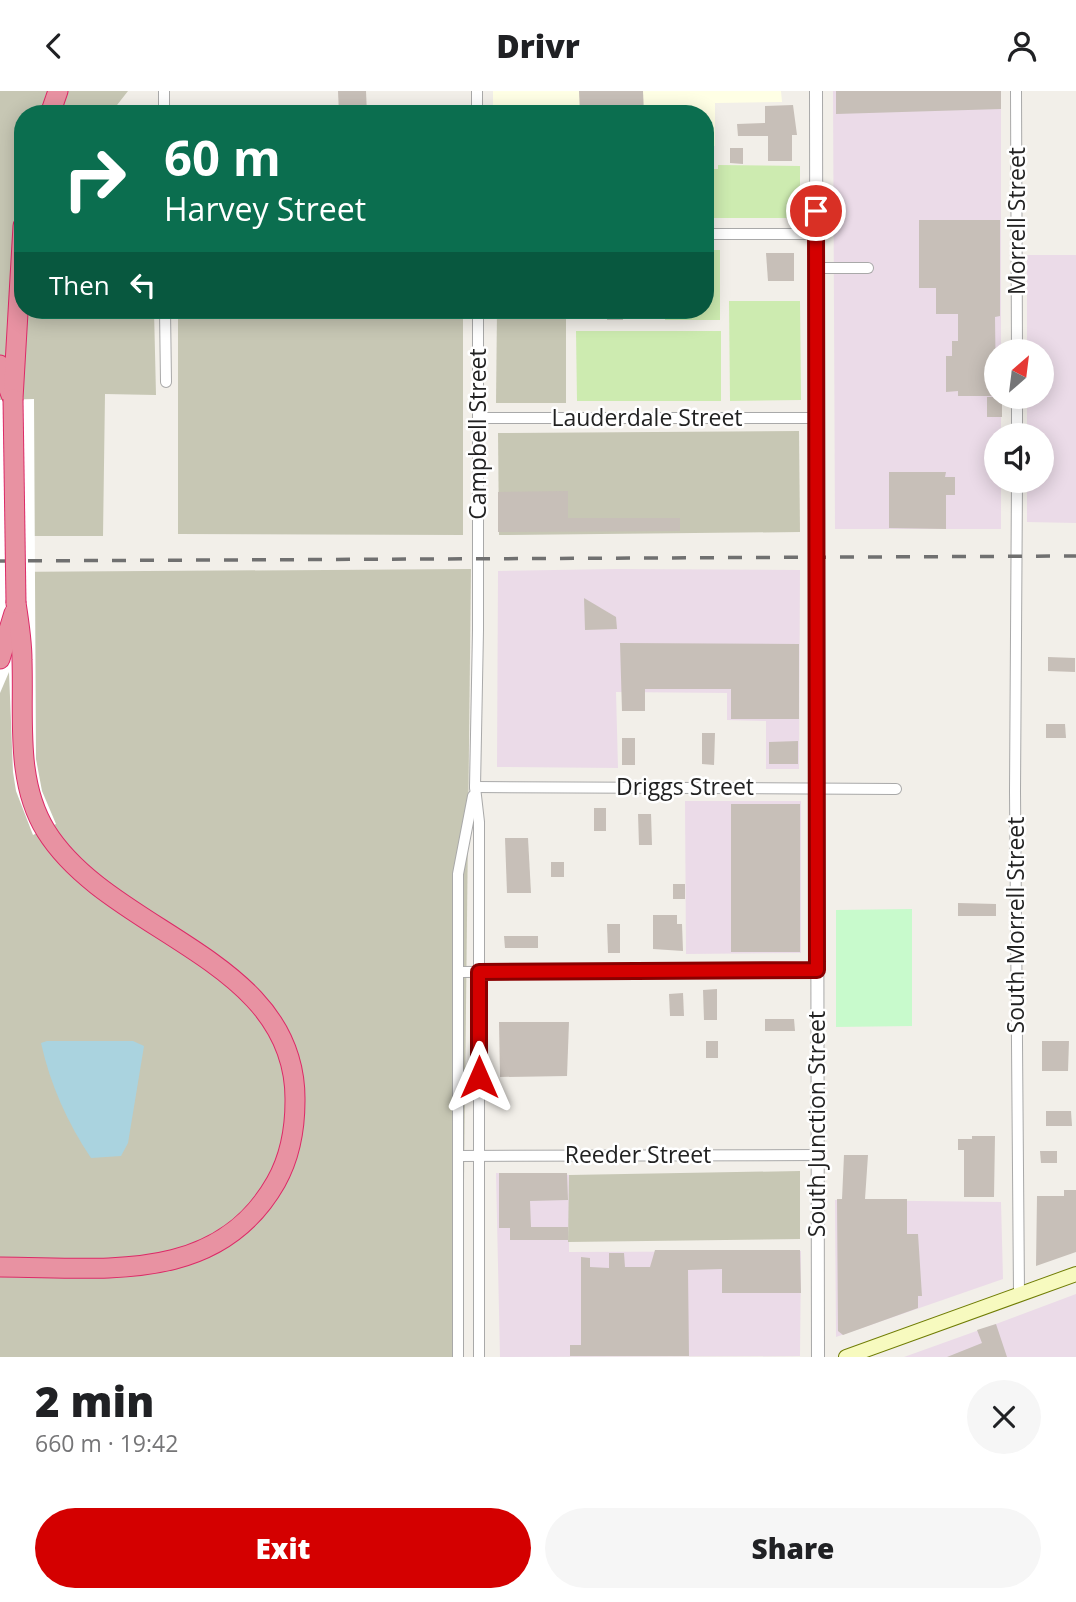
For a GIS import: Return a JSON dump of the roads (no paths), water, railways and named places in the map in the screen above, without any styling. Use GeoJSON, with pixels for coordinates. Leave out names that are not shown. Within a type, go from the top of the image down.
{"type":"FeatureCollection","features":[{"type":"Feature","properties":{"kind":"highway"},"geometry":{"type":"LineString","coordinates":[[0,1267],[161,1264],[188,1257],[218,1244],[250,1218],[272,1188],[288,1154],[295,1119],[291,1065],[279,1032],[264,1008],[230,977],[96,885],[69,861],[46,832],[34,805],[26,775],[22,650],[16,603],[13,400],[18,319]]}},
{"type":"Feature","properties":{"kind":"highway"},"geometry":{"type":"LineString","coordinates":[[0,365],[13,400]]}},
{"type":"Feature","properties":{"kind":"highway"},"geometry":{"type":"LineString","coordinates":[[0,659],[16,603]]}},
{"type":"Feature","properties":{"kind":"main road"},"geometry":{"type":"LineString","coordinates":[[846,1357],[1076,1274]]}},
{"type":"Feature","properties":{"kind":"street","name":"South Junction Street"},"geometry":{"type":"LineString","coordinates":[[816,91],[818,1357]]}},
{"type":"Feature","properties":{"kind":"street","name":"Morrell Street"},"geometry":{"type":"LineString","coordinates":[[1016,91],[1017,339]]}},
{"type":"Feature","properties":{"kind":"street"},"geometry":{"type":"LineString","coordinates":[[714,234],[816,234]]}},
{"type":"Feature","properties":{"kind":"street"},"geometry":{"type":"LineString","coordinates":[[817,268],[868,268]]}},
{"type":"Feature","properties":{"kind":"street"},"geometry":{"type":"LineString","coordinates":[[165,319],[166,382]]}},
{"type":"Feature","properties":{"kind":"street","name":"Campbell Street"},"geometry":{"type":"LineString","coordinates":[[475,787],[478,319]]}},
{"type":"Feature","properties":{"kind":"street","name":"Lauderdale Street"},"geometry":{"type":"LineString","coordinates":[[478,418],[817,418]]}},
{"type":"Feature","properties":{"kind":"street","name":"South Morrell Street"},"geometry":{"type":"LineString","coordinates":[[1017,493],[1015,792],[1019,1294]]}},
{"type":"Feature","properties":{"kind":"street"},"geometry":{"type":"LineString","coordinates":[[458,1357],[458,874],[475,787]]}},
{"type":"Feature","properties":{"kind":"street"},"geometry":{"type":"LineString","coordinates":[[475,787],[480,822],[479,1357]]}},
{"type":"Feature","properties":{"kind":"street","name":"Driggs Street"},"geometry":{"type":"LineString","coordinates":[[475,787],[896,789]]}},
{"type":"Feature","properties":{"kind":"street"},"geometry":{"type":"LineString","coordinates":[[458,972],[817,970]]}},
{"type":"Feature","properties":{"kind":"street","name":"Reeder Street"},"geometry":{"type":"LineString","coordinates":[[458,1156],[818,1155]]}},
{"type":"Feature","properties":{"kind":"water"},"geometry":{"type":"Polygon","coordinates":[[[133,1041],[144,1046],[128,1143],[121,1156],[91,1158],[67,1117],[49,1073],[41,1043],[133,1041]]]}},
{"type":"Feature","properties":{"kind":"railway"},"geometry":{"type":"LineString","coordinates":[[0,561],[1076,556]]}}]}
